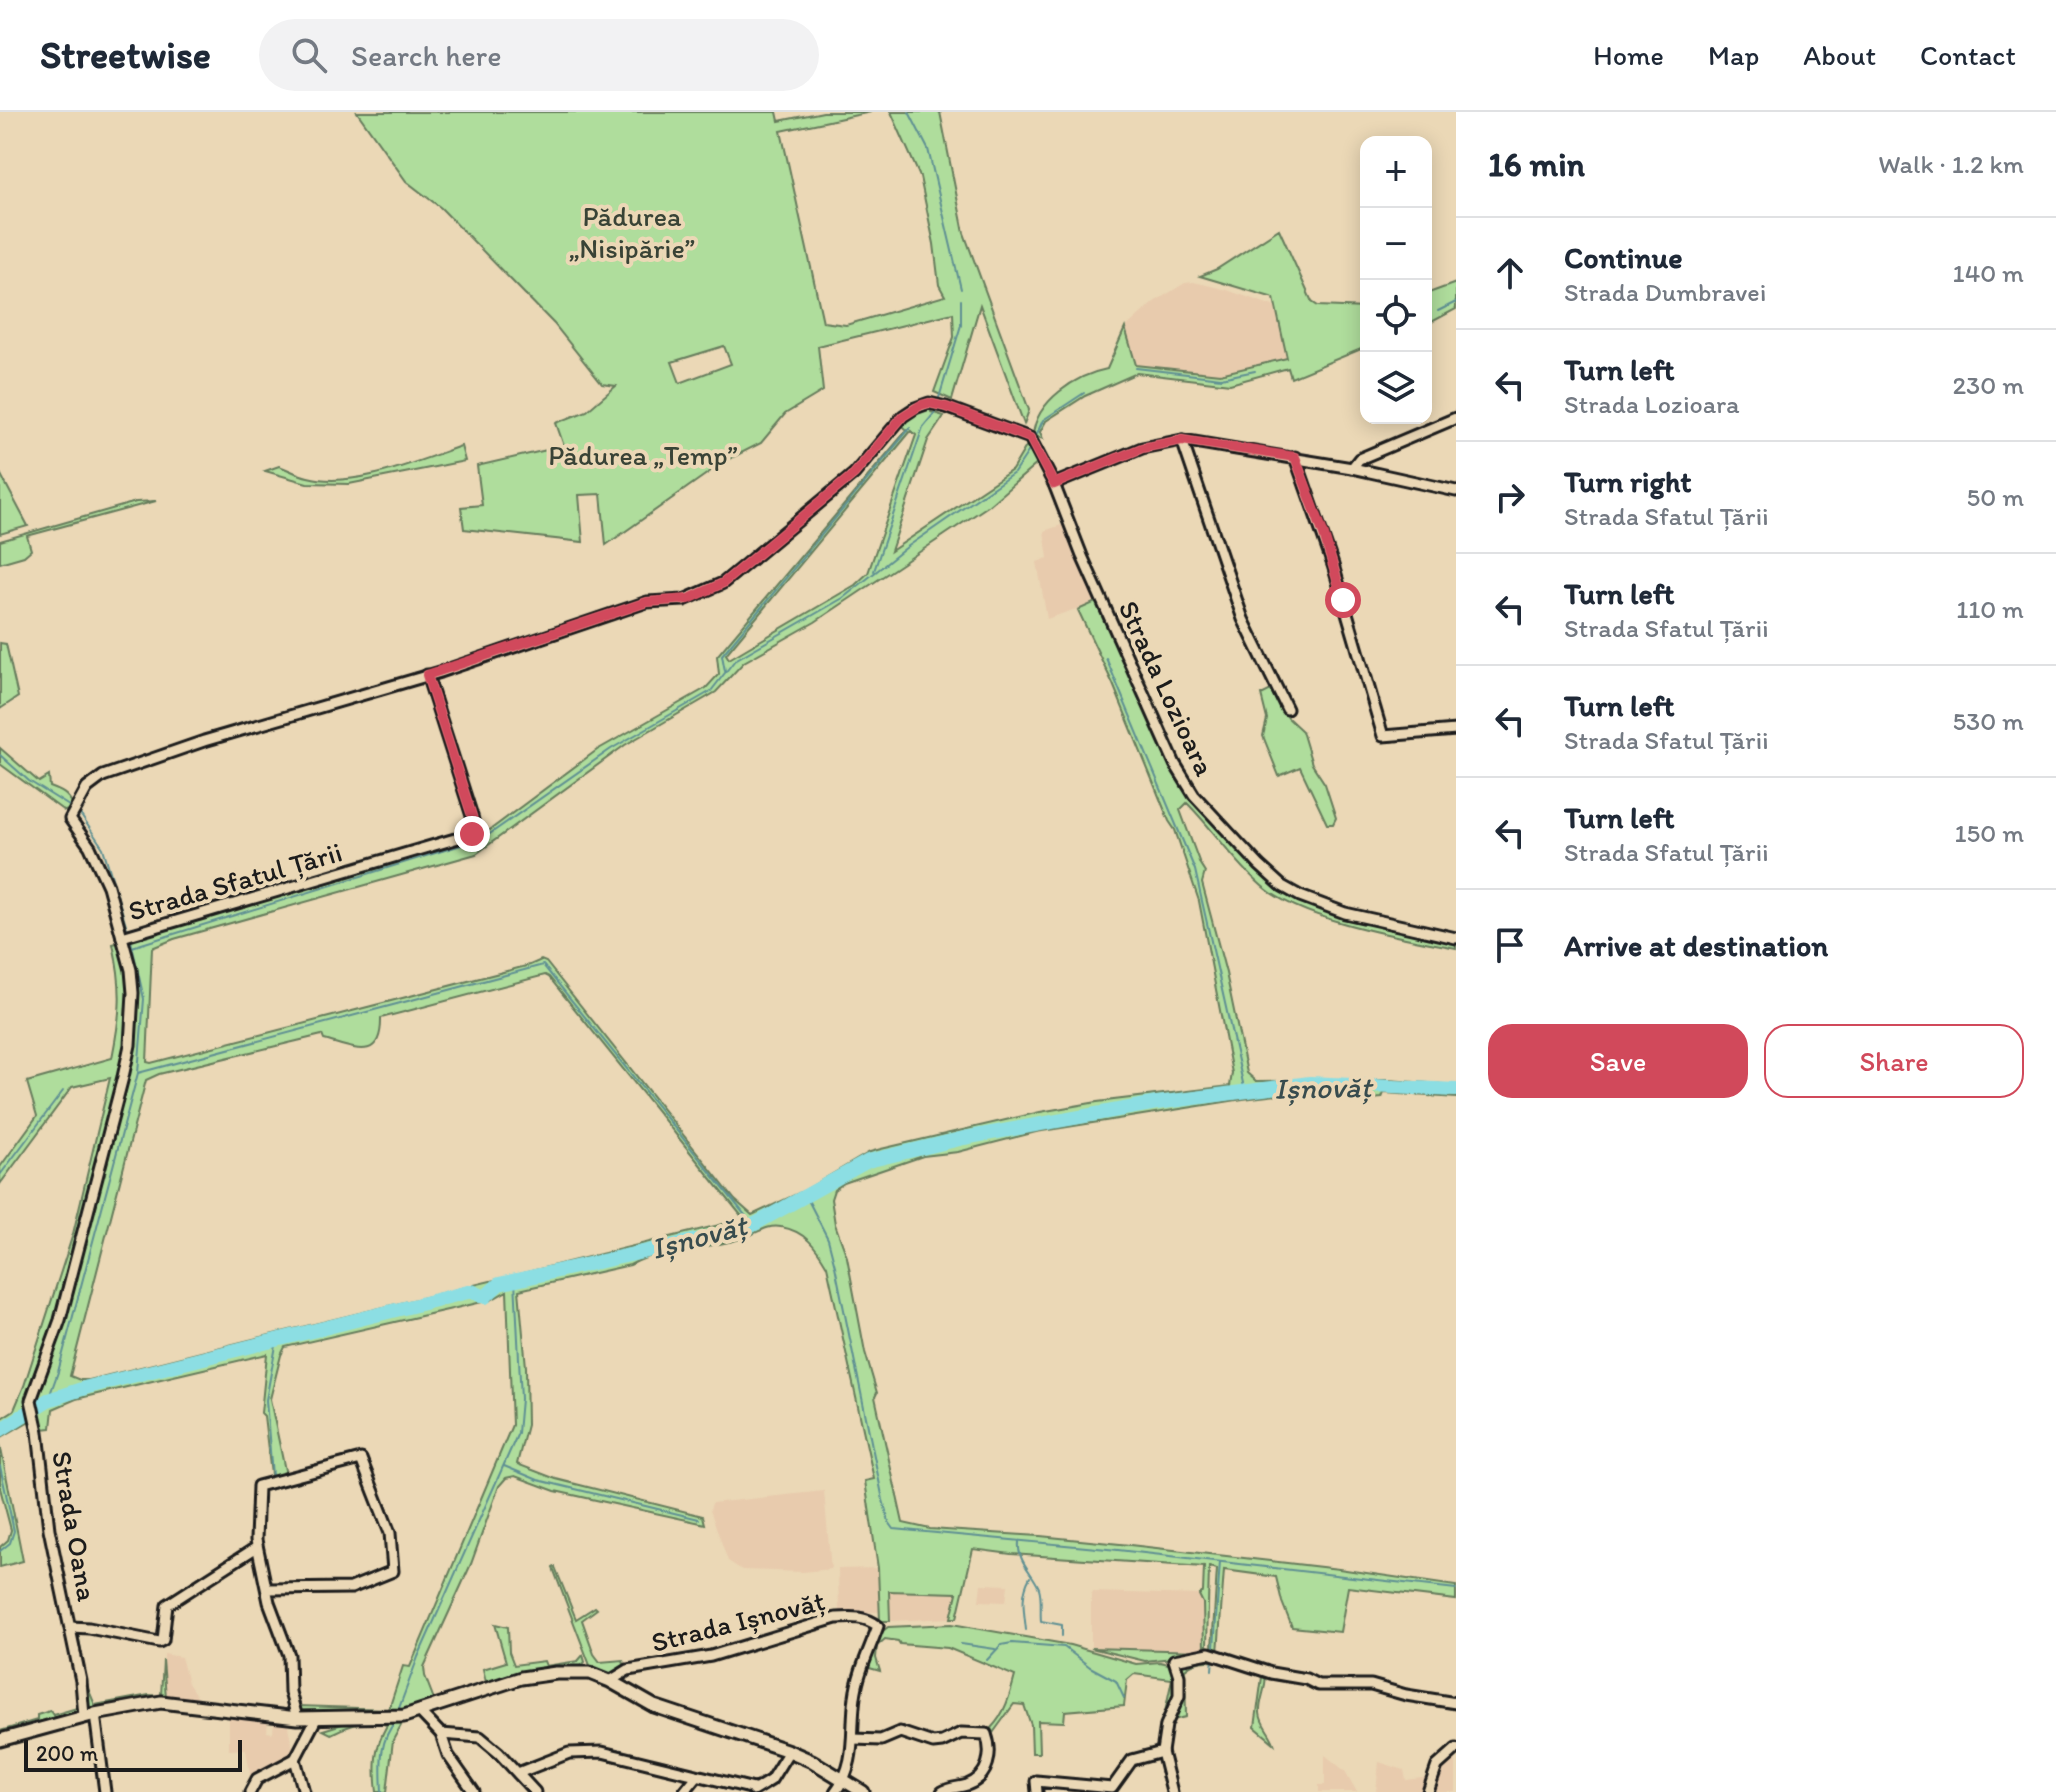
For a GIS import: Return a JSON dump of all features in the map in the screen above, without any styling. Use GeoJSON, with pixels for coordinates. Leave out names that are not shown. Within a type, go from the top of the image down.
{"type":"FeatureCollection","features":[{"type":"Feature","properties":{"kind":"main road"},"geometry":{"type":"LineString","coordinates":[[0,1740],[90,1715],[161,1702],[297,1718],[404,1716],[501,1683],[556,1673],[590,1673],[654,1706],[789,1751],[863,1792]]}},
{"type":"Feature","properties":{"kind":"street","name":"Strada Sfatul Țării"},"geometry":{"type":"LineString","coordinates":[[427,675],[472,816],[475,829],[472,834],[122,937],[100,866],[70,819],[83,794],[103,776],[204,741],[427,675],[647,602],[689,599],[723,583],[854,474],[903,416],[921,405],[929,403],[946,407],[1030,438],[1054,484]]}},
{"type":"Feature","properties":{"kind":"street"},"geometry":{"type":"LineString","coordinates":[[1352,468],[1359,459],[1456,418]]}},
{"type":"Feature","properties":{"kind":"street"},"geometry":{"type":"LineString","coordinates":[[1054,484],[1142,448],[1182,440],[1295,457],[1428,482],[1456,491]]}},
{"type":"Feature","properties":{"kind":"street"},"geometry":{"type":"LineString","coordinates":[[1182,440],[1243,619],[1287,709]]}},
{"type":"Feature","properties":{"kind":"street"},"geometry":{"type":"LineString","coordinates":[[1295,457],[1333,565],[1383,736],[1456,730]]}},
{"type":"Feature","properties":{"kind":"street","name":"Strada Lozioara"},"geometry":{"type":"LineString","coordinates":[[1054,484],[1082,556],[1175,764],[1188,788],[1216,822],[1282,886],[1300,896],[1345,913],[1456,938]]}},
{"type":"Feature","properties":{"kind":"street","name":"Strada Oana"},"geometry":{"type":"LineString","coordinates":[[105,1792],[49,1529],[38,1432],[30,1404],[60,1320],[130,1045],[133,993],[122,937]]}},
{"type":"Feature","properties":{"kind":"street"},"geometry":{"type":"LineString","coordinates":[[267,1589],[351,1588],[393,1571],[390,1533],[361,1459],[258,1486],[255,1515],[257,1547],[269,1602],[289,1655],[290,1692],[297,1718]]}},
{"type":"Feature","properties":{"kind":"street","name":"Strada Oana"},"geometry":{"type":"LineString","coordinates":[[71,1627],[159,1642],[163,1640],[167,1605],[257,1547]]}},
{"type":"Feature","properties":{"kind":"street","name":"Strada Ișnovăț"},"geometry":{"type":"LineString","coordinates":[[610,1681],[628,1670],[711,1656],[836,1618],[862,1618],[878,1626],[855,1697],[854,1739]]}},
{"type":"Feature","properties":{"kind":"street"},"geometry":{"type":"LineString","coordinates":[[1172,1792],[1162,1752],[1166,1725],[1177,1707],[1179,1696],[1179,1676],[1174,1660],[1205,1653],[1271,1673],[1306,1679],[1318,1685],[1371,1685],[1406,1695],[1456,1703]]}},
{"type":"Feature","properties":{"kind":"street"},"geometry":{"type":"LineString","coordinates":[[419,1711],[441,1734],[448,1755],[474,1792]]}},
{"type":"Feature","properties":{"kind":"street"},"geometry":{"type":"LineString","coordinates":[[250,1792],[257,1779],[295,1759],[316,1719]]}},
{"type":"Feature","properties":{"kind":"street"},"geometry":{"type":"LineString","coordinates":[[835,1792],[844,1780],[854,1739],[881,1740],[900,1732],[933,1743],[961,1733],[986,1734],[991,1759],[985,1768],[974,1782],[942,1792]]}},
{"type":"Feature","properties":{"kind":"street"},"geometry":{"type":"LineString","coordinates":[[441,1734],[480,1737],[535,1792]]}},
{"type":"Feature","properties":{"kind":"street"},"geometry":{"type":"LineString","coordinates":[[1428,1792],[1437,1766],[1456,1749]]}},
{"type":"Feature","properties":{"kind":"street"},"geometry":{"type":"LineString","coordinates":[[518,1773],[555,1757],[602,1752],[753,1790],[771,1780],[789,1751]]}},
{"type":"Feature","properties":{"kind":"street"},"geometry":{"type":"LineString","coordinates":[[1036,1787],[1112,1788],[1132,1760],[1162,1752]]}},
{"type":"Feature","properties":{"kind":"street"},"geometry":{"type":"LineString","coordinates":[[295,1759],[304,1792]]}},
{"type":"Feature","properties":{"kind":"street"},"geometry":{"type":"LineString","coordinates":[[684,1792],[697,1776]]}},
{"type":"Feature","properties":{"kind":"shaded area"},"geometry":{"type":"Polygon","coordinates":[[[1194,282],[1276,307],[1287,358],[1220,374],[1136,365],[1125,328],[1154,302],[1185,283],[1194,282]]]}},
{"type":"Feature","properties":{"kind":"shaded area"},"geometry":{"type":"Polygon","coordinates":[[[1064,524],[1096,602],[1047,619],[1037,562],[1048,558],[1044,531],[1064,524]]]}},
{"type":"Feature","properties":{"kind":"shaded area"},"geometry":{"type":"Polygon","coordinates":[[[824,1491],[831,1569],[803,1572],[742,1570],[728,1561],[710,1510],[712,1503],[824,1491]]]}},
{"type":"Feature","properties":{"kind":"shaded area"},"geometry":{"type":"Polygon","coordinates":[[[878,1568],[880,1612],[839,1613],[838,1569],[878,1568]]]}},
{"type":"Feature","properties":{"kind":"shaded area"},"geometry":{"type":"Polygon","coordinates":[[[981,1584],[1008,1585],[1006,1602],[979,1601],[981,1584]]]}},
{"type":"Feature","properties":{"kind":"shaded area"},"geometry":{"type":"Polygon","coordinates":[[[888,1591],[957,1593],[951,1618],[890,1621],[888,1591]]]}},
{"type":"Feature","properties":{"kind":"shaded area"},"geometry":{"type":"Polygon","coordinates":[[[1093,1592],[1199,1595],[1203,1603],[1204,1649],[1091,1648],[1093,1592]]]}},
{"type":"Feature","properties":{"kind":"shaded area"},"geometry":{"type":"Polygon","coordinates":[[[164,1654],[181,1657],[188,1683],[199,1700],[162,1696],[164,1654]]]}},
{"type":"Feature","properties":{"kind":"shaded area"},"geometry":{"type":"Polygon","coordinates":[[[229,1718],[268,1721],[267,1732],[273,1733],[274,1721],[287,1722],[294,1754],[251,1780],[246,1749],[229,1750],[229,1718]]]}},
{"type":"Feature","properties":{"kind":"shaded area"},"geometry":{"type":"Polygon","coordinates":[[[1456,1753],[1456,1792],[1431,1792],[1437,1772],[1456,1753]]]}},
{"type":"Feature","properties":{"kind":"shaded area"},"geometry":{"type":"Polygon","coordinates":[[[1325,1755],[1345,1771],[1357,1792],[1319,1792],[1319,1785],[1325,1785],[1325,1755]]]}},
{"type":"Feature","properties":{"kind":"shaded area"},"geometry":{"type":"Polygon","coordinates":[[[1379,1762],[1404,1770],[1406,1780],[1430,1777],[1425,1792],[1376,1792],[1379,1762]]]}},
{"type":"Feature","properties":{"kind":"green space"},"geometry":{"type":"Polygon","coordinates":[[[357,112],[777,112],[779,121],[823,112],[871,112],[781,131],[823,322],[846,325],[945,296],[939,285],[920,177],[891,112],[940,112],[964,233],[1029,410],[1024,424],[980,305],[952,400],[934,392],[954,337],[953,313],[818,346],[823,391],[785,414],[761,443],[725,461],[606,545],[601,494],[579,495],[583,542],[464,529],[461,507],[482,505],[477,466],[564,446],[556,423],[587,411],[616,386],[602,384],[554,324],[441,208],[406,181],[357,112]],[[724,346],[672,362],[680,383],[731,364],[724,346]]]}},
{"type":"Feature","properties":{"kind":"green space"},"geometry":{"type":"Polygon","coordinates":[[[1279,229],[1312,302],[1318,306],[1360,308],[1360,349],[1291,378],[1288,368],[1230,384],[1137,373],[1085,396],[1046,421],[1040,432],[1043,439],[1033,435],[1041,411],[1060,392],[1083,377],[1107,369],[1125,328],[1136,365],[1220,374],[1287,358],[1274,298],[1200,276],[1217,269],[1279,229]]]}},
{"type":"Feature","properties":{"kind":"green space"},"geometry":{"type":"Polygon","coordinates":[[[1456,283],[1456,309],[1432,322],[1432,292],[1456,283]]]}},
{"type":"Feature","properties":{"kind":"green space"},"geometry":{"type":"Polygon","coordinates":[[[932,407],[931,412],[944,416],[928,440],[891,551],[1012,470],[1027,445],[1038,463],[988,506],[815,622],[744,662],[716,692],[625,745],[476,854],[174,939],[152,948],[147,1062],[541,960],[546,962],[735,1200],[752,1215],[881,1149],[1040,1112],[1230,1086],[1232,1073],[1199,901],[1175,830],[1078,610],[1096,602],[1074,550],[1078,552],[1176,774],[1192,800],[1257,869],[1279,889],[1302,901],[1456,941],[1456,948],[1382,933],[1327,918],[1280,898],[1252,877],[1187,803],[1180,810],[1205,872],[1202,883],[1226,973],[1247,1073],[1256,1081],[1388,1080],[1456,1085],[1456,1098],[1384,1093],[1382,1098],[1371,1099],[1363,1095],[1321,1090],[1243,1099],[1036,1132],[958,1152],[923,1156],[844,1183],[834,1190],[831,1199],[835,1224],[847,1257],[903,1523],[930,1529],[1040,1536],[1339,1569],[1456,1586],[1456,1600],[1348,1587],[1340,1632],[1292,1627],[1276,1577],[1224,1570],[1218,1653],[1145,1661],[1091,1648],[1202,1651],[1203,1603],[1199,1595],[1203,1592],[1204,1567],[973,1549],[957,1618],[951,1618],[957,1593],[889,1591],[890,1621],[880,1621],[878,1568],[865,1481],[874,1479],[827,1266],[803,1236],[776,1226],[727,1243],[656,1255],[630,1265],[519,1290],[526,1367],[527,1425],[517,1464],[556,1479],[703,1516],[705,1524],[555,1491],[515,1476],[506,1478],[499,1486],[471,1564],[424,1667],[435,1702],[405,1711],[301,1712],[299,1706],[389,1709],[403,1666],[410,1667],[512,1425],[507,1291],[491,1300],[285,1347],[270,1399],[286,1475],[267,1480],[271,1475],[264,1416],[261,1413],[267,1354],[76,1399],[53,1409],[51,1428],[42,1429],[34,1404],[61,1329],[132,1063],[139,1000],[127,940],[479,838],[597,750],[706,688],[719,674],[717,656],[907,430],[902,425],[921,409],[932,407]],[[911,431],[726,654],[729,659],[855,585],[868,573],[916,435],[911,431]],[[545,975],[381,1018],[377,1042],[364,1049],[324,1040],[322,1035],[159,1074],[146,1080],[70,1376],[89,1380],[744,1219],[549,977],[545,975]],[[1209,1567],[1207,1646],[1212,1648],[1217,1569],[1209,1567]]]}},
{"type":"Feature","properties":{"kind":"green space"},"geometry":{"type":"Polygon","coordinates":[[[461,446],[465,461],[349,484],[307,483],[265,471],[279,466],[308,477],[345,479],[385,472],[461,446]]]}},
{"type":"Feature","properties":{"kind":"green space"},"geometry":{"type":"Polygon","coordinates":[[[0,473],[28,526],[0,534],[0,473]]]}},
{"type":"Feature","properties":{"kind":"green space"},"geometry":{"type":"Polygon","coordinates":[[[156,501],[27,536],[31,550],[24,556],[0,563],[0,541],[136,502],[156,501]]]}},
{"type":"Feature","properties":{"kind":"green space"},"geometry":{"type":"Polygon","coordinates":[[[0,643],[6,644],[18,697],[0,709],[0,643]]]}},
{"type":"Feature","properties":{"kind":"green space"},"geometry":{"type":"Polygon","coordinates":[[[1273,689],[1288,718],[1302,731],[1312,764],[1325,784],[1336,818],[1333,824],[1327,824],[1300,767],[1279,776],[1263,736],[1267,719],[1261,695],[1273,689]]]}},
{"type":"Feature","properties":{"kind":"green space"},"geometry":{"type":"Polygon","coordinates":[[[0,748],[39,782],[49,776],[50,787],[69,798],[73,805],[71,810],[64,811],[0,764],[0,748]]]}},
{"type":"Feature","properties":{"kind":"green space"},"geometry":{"type":"Polygon","coordinates":[[[120,942],[128,1005],[126,1037],[114,1099],[57,1311],[30,1385],[28,1409],[31,1420],[0,1438],[0,1419],[14,1410],[24,1386],[73,1234],[110,1078],[72,1087],[0,1184],[0,1167],[37,1116],[27,1082],[112,1058],[120,1001],[113,944],[120,942]]]}},
{"type":"Feature","properties":{"kind":"green space"},"geometry":{"type":"Polygon","coordinates":[[[0,1444],[23,1561],[0,1567],[0,1547],[8,1540],[11,1530],[0,1488],[0,1444]]]}},
{"type":"Feature","properties":{"kind":"green space"},"geometry":{"type":"Polygon","coordinates":[[[555,1567],[576,1619],[595,1607],[597,1609],[582,1620],[594,1654],[600,1662],[623,1660],[625,1668],[607,1676],[591,1668],[555,1567]]]}},
{"type":"Feature","properties":{"kind":"green space"},"geometry":{"type":"Polygon","coordinates":[[[495,1624],[508,1627],[509,1652],[514,1665],[544,1661],[546,1666],[578,1661],[583,1655],[585,1662],[579,1668],[538,1671],[486,1682],[483,1669],[506,1662],[495,1624]]]}},
{"type":"Feature","properties":{"kind":"green space"},"geometry":{"type":"Polygon","coordinates":[[[952,1624],[1070,1645],[1136,1664],[1160,1662],[1173,1665],[1178,1695],[1159,1749],[1147,1753],[1158,1745],[1172,1679],[1134,1674],[1127,1680],[1124,1706],[1065,1711],[1064,1722],[1038,1721],[1039,1753],[1032,1753],[1031,1725],[1024,1705],[1014,1704],[993,1733],[991,1728],[1009,1697],[1015,1676],[948,1648],[900,1644],[885,1639],[877,1646],[876,1658],[880,1671],[866,1667],[877,1640],[888,1627],[952,1624]]]}},
{"type":"Feature","properties":{"kind":"green space"},"geometry":{"type":"Polygon","coordinates":[[[78,1633],[87,1686],[95,1705],[149,1695],[161,1696],[163,1660],[166,1697],[87,1710],[75,1635],[78,1633]]]}},
{"type":"Feature","properties":{"kind":"green space"},"geometry":{"type":"Polygon","coordinates":[[[1204,1655],[1265,1674],[1260,1713],[1274,1743],[1255,1727],[1262,1677],[1222,1662],[1202,1661],[1185,1669],[1186,1717],[1173,1720],[1182,1696],[1178,1662],[1204,1655]]]}},
{"type":"Feature","properties":{"kind":"green space"},"geometry":{"type":"Polygon","coordinates":[[[79,1701],[79,1714],[0,1736],[0,1731],[37,1720],[37,1715],[50,1711],[53,1715],[77,1708],[79,1701]]]}},
{"type":"Feature","properties":{"kind":"green space"},"geometry":{"type":"Polygon","coordinates":[[[404,1720],[393,1740],[387,1792],[377,1792],[375,1765],[377,1749],[387,1725],[359,1724],[331,1734],[323,1730],[352,1721],[404,1720]]]}},
{"type":"Feature","properties":{"kind":"waterway"},"geometry":{"type":"LineString","coordinates":[[909,112],[928,149],[961,289]]}},
{"type":"Feature","properties":{"kind":"waterway"},"geometry":{"type":"LineString","coordinates":[[939,398],[961,325],[961,300]]}},
{"type":"Feature","properties":{"kind":"waterway"},"geometry":{"type":"LineString","coordinates":[[1438,311],[1456,302]]}},
{"type":"Feature","properties":{"kind":"waterway"},"geometry":{"type":"LineString","coordinates":[[1136,368],[1221,378],[1255,371]]}},
{"type":"Feature","properties":{"kind":"waterway"},"geometry":{"type":"LineString","coordinates":[[1035,438],[1043,420],[1084,393]]}},
{"type":"Feature","properties":{"kind":"waterway"},"geometry":{"type":"LineString","coordinates":[[874,571],[923,427],[937,410]]}},
{"type":"Feature","properties":{"kind":"waterway"},"geometry":{"type":"LineString","coordinates":[[725,671],[722,655],[910,428]]}},
{"type":"Feature","properties":{"kind":"waterway"},"geometry":{"type":"LineString","coordinates":[[132,947],[484,838],[611,749],[711,691],[735,660],[843,598],[907,547],[1014,473],[1030,449]]}},
{"type":"Feature","properties":{"kind":"waterway"},"geometry":{"type":"LineString","coordinates":[[1106,658],[1195,870],[1245,1092]]}},
{"type":"Feature","properties":{"kind":"waterway"},"geometry":{"type":"LineString","coordinates":[[0,755],[29,781],[69,806]]}},
{"type":"Feature","properties":{"kind":"waterway"},"geometry":{"type":"LineString","coordinates":[[80,814],[103,848],[127,928]]}},
{"type":"Feature","properties":{"kind":"waterway"},"geometry":{"type":"LineString","coordinates":[[48,1400],[138,1073],[144,999],[131,941]]}},
{"type":"Feature","properties":{"kind":"waterway"},"geometry":{"type":"LineString","coordinates":[[138,1073],[543,965],[753,1225]]}},
{"type":"Feature","properties":{"kind":"waterway","name":"Ișnovăț"},"geometry":{"type":"LineString","coordinates":[[0,1430],[48,1400],[88,1387],[472,1291],[485,1297],[499,1284],[746,1229],[868,1161],[964,1138],[1157,1103],[1310,1083],[1456,1090]]}},
{"type":"Feature","properties":{"kind":"waterway"},"geometry":{"type":"LineString","coordinates":[[0,1175],[63,1091]]}},
{"type":"Feature","properties":{"kind":"waterway"},"geometry":{"type":"LineString","coordinates":[[806,1196],[828,1239],[883,1500],[894,1529],[1118,1550],[1456,1589]]}},
{"type":"Feature","properties":{"kind":"waterway"},"geometry":{"type":"LineString","coordinates":[[398,1711],[418,1657],[518,1433],[521,1399],[515,1280]]}},
{"type":"Feature","properties":{"kind":"waterway"},"geometry":{"type":"LineString","coordinates":[[272,1476],[266,1400],[277,1340]]}},
{"type":"Feature","properties":{"kind":"waterway"},"geometry":{"type":"LineString","coordinates":[[0,1466],[14,1531],[10,1543],[0,1551]]}},
{"type":"Feature","properties":{"kind":"waterway"},"geometry":{"type":"LineString","coordinates":[[504,1466],[538,1480],[699,1519]]}},
{"type":"Feature","properties":{"kind":"waterway"},"geometry":{"type":"LineString","coordinates":[[1019,1542],[1023,1561],[1039,1588],[1041,1621],[1062,1625],[1062,1636]]}},
{"type":"Feature","properties":{"kind":"waterway"},"geometry":{"type":"LineString","coordinates":[[1214,1648],[1220,1562]]}},
{"type":"Feature","properties":{"kind":"waterway"},"geometry":{"type":"LineString","coordinates":[[1026,1630],[1024,1596],[1030,1577]]}},
{"type":"Feature","properties":{"kind":"waterway"},"geometry":{"type":"LineString","coordinates":[[987,1660],[1001,1645],[1012,1643],[1064,1647],[1090,1667],[1116,1681],[1124,1698]]}},
{"type":"Feature","properties":{"kind":"waterway"},"geometry":{"type":"LineString","coordinates":[[961,1644],[995,1649]]}},
{"type":"Feature","properties":{"kind":"waterway"},"geometry":{"type":"LineString","coordinates":[[1212,1670],[1213,1657]]}},
{"type":"Feature","properties":{"kind":"waterway"},"geometry":{"type":"LineString","coordinates":[[382,1792],[383,1746],[396,1721]]}},
{"type":"Feature","properties":{"kind":"route"},"geometry":{"type":"LineString","coordinates":[[472,834],[475,829],[472,816],[427,675],[647,602],[689,599],[723,583],[854,474],[903,416],[921,405],[929,403],[946,407],[1030,438],[1054,484],[1156,443],[1182,440],[1295,457],[1324,535],[1343,600]]}},
{"type":"Feature","properties":{"kind":"park label","name":"Pădurea „Nisipărie”"},"geometry":{"type":"Point","coordinates":[632,232]}},
{"type":"Feature","properties":{"kind":"park label","name":"Pădurea „Temp”"},"geometry":{"type":"Point","coordinates":[643,455]}}]}
